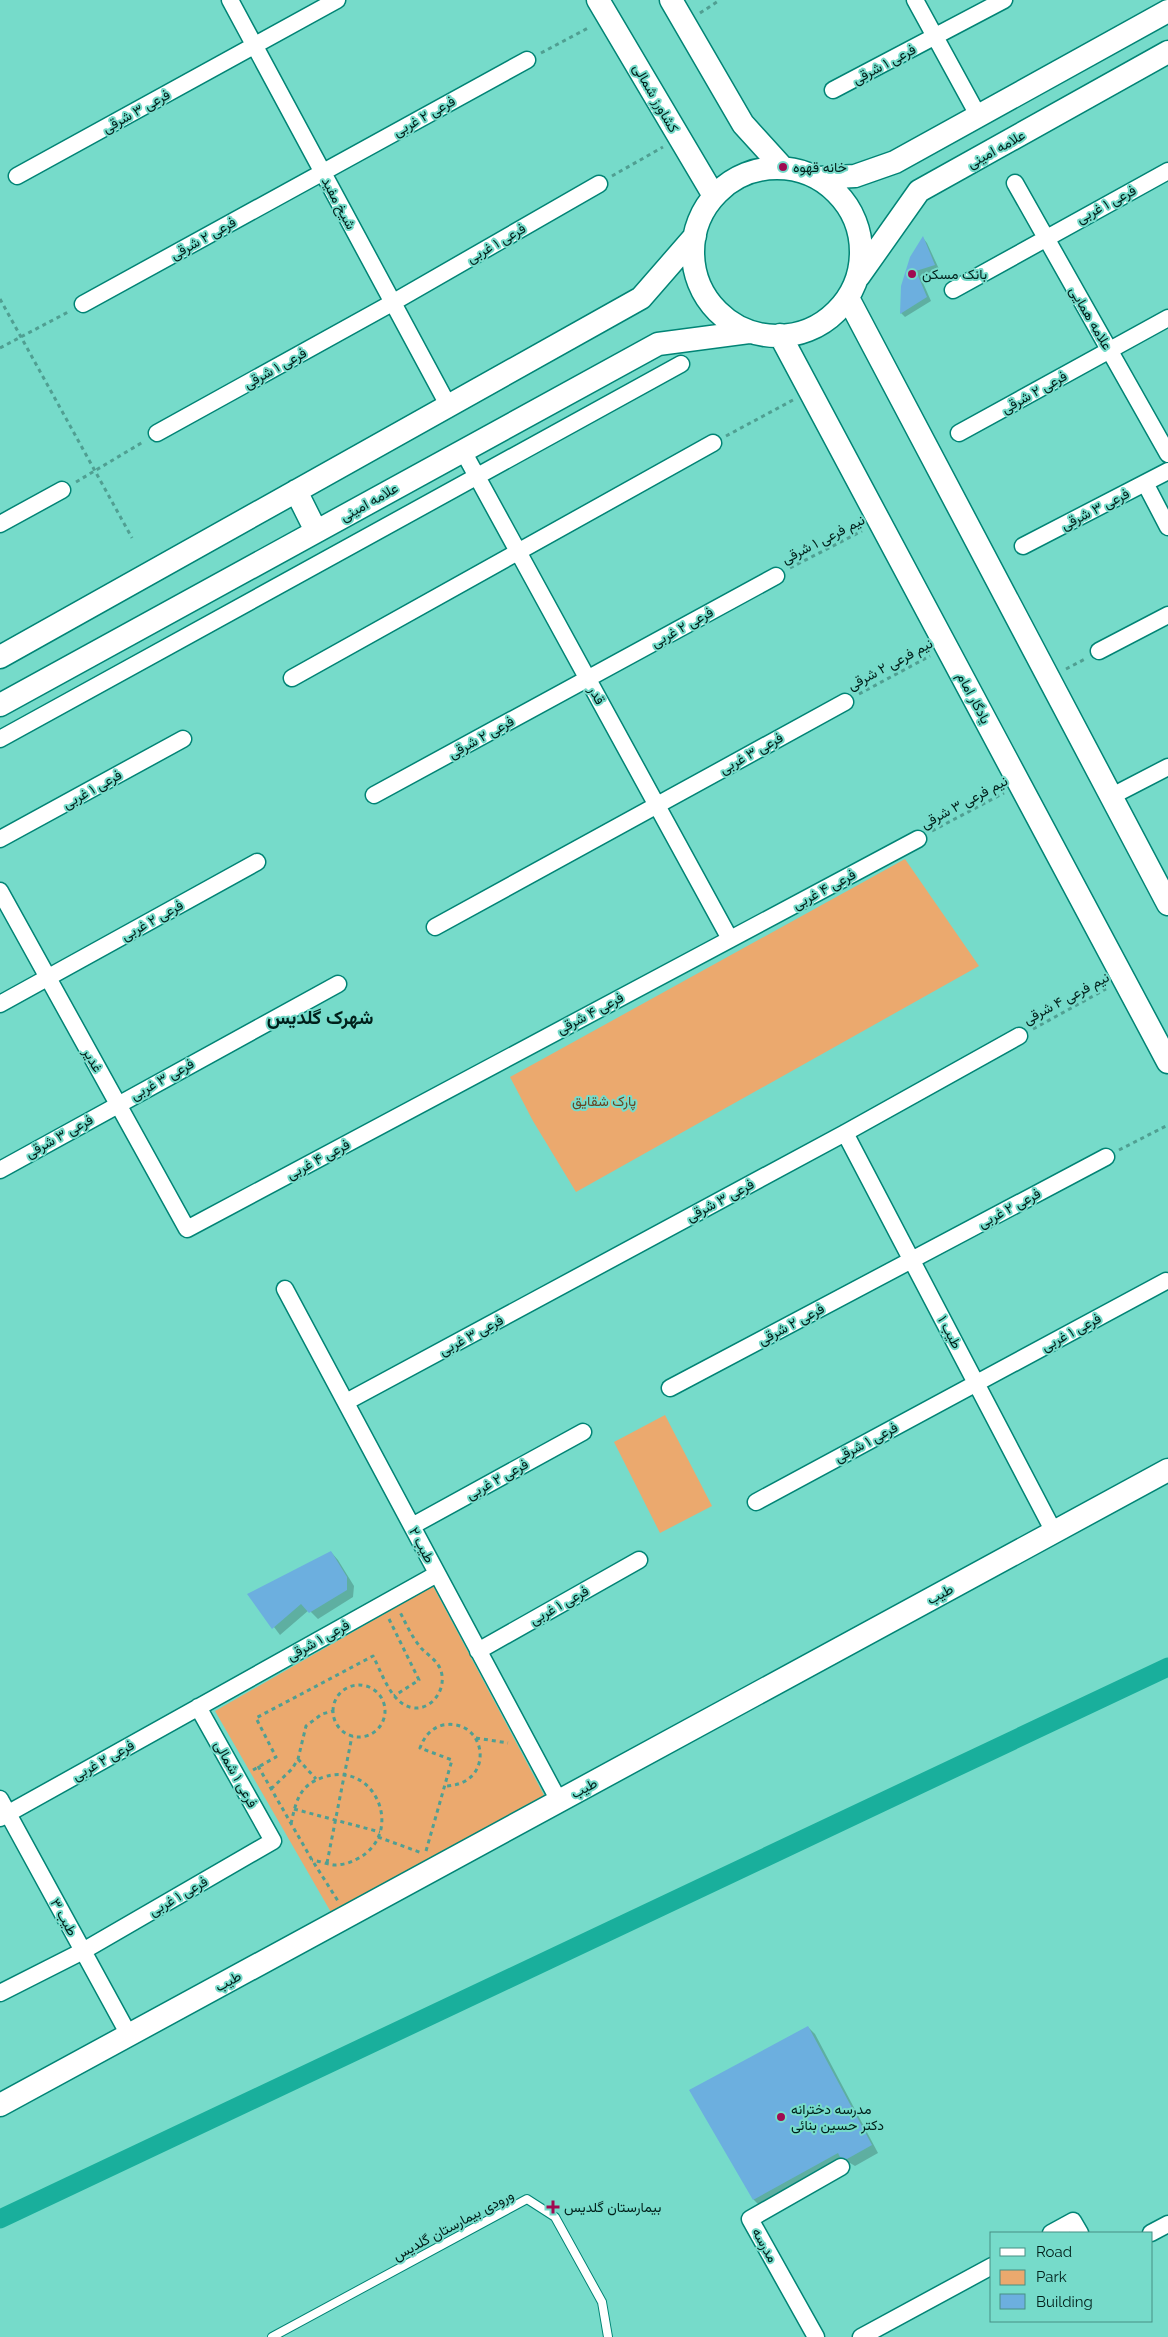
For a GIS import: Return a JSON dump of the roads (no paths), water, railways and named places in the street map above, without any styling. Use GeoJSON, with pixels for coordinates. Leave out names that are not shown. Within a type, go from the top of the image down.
{"type":"FeatureCollection","features":[{"type":"Feature","properties":{"kind":"main road"},"geometry":{"type":"LineString","coordinates":[[671,0],[743,124],[782,167]]}},
{"type":"Feature","properties":{"kind":"main road"},"geometry":{"type":"LineString","coordinates":[[1165,0],[1168,5]]}},
{"type":"Feature","properties":{"kind":"main road","name":"کشاورز شمالی"},"geometry":{"type":"LineString","coordinates":[[604,8],[714,196]]}},
{"type":"Feature","properties":{"kind":"main road"},"geometry":{"type":"LineString","coordinates":[[818,178],[855,176],[895,162],[1168,11]]}},
{"type":"Feature","properties":{"kind":"main road","name":"علامه امینی"},"geometry":{"type":"LineString","coordinates":[[852,289],[919,191],[1168,52]]}},
{"type":"Feature","properties":{"kind":"main road"},"geometry":{"type":"LineString","coordinates":[[782,167],[801,171],[818,178],[840,195],[855,218],[862,245],[859,273],[852,289],[829,319],[804,332],[780,335],[749,332],[725,319],[707,299],[696,274],[695,236],[699,220],[714,196],[733,180],[756,170],[782,167]]}},
{"type":"Feature","properties":{"kind":"main road"},"geometry":{"type":"LineString","coordinates":[[0,657],[641,298],[695,236]]}},
{"type":"Feature","properties":{"kind":"main road"},"geometry":{"type":"LineString","coordinates":[[852,289],[1048,679],[1168,904]]}},
{"type":"Feature","properties":{"kind":"main road","name":"علامه امینی"},"geometry":{"type":"LineString","coordinates":[[0,705],[658,344],[749,332]]}},
{"type":"Feature","properties":{"kind":"main road","name":"یادگار امام"},"geometry":{"type":"LineString","coordinates":[[780,335],[1168,1062]]}},
{"type":"Feature","properties":{"kind":"main road"},"geometry":{"type":"LineString","coordinates":[[296,491],[316,531]]}},
{"type":"Feature","properties":{"kind":"main road","name":"طیب"},"geometry":{"type":"LineString","coordinates":[[0,2105],[1168,1470]]}},
{"type":"Feature","properties":{"kind":"street","name":"شیخ مفید"},"geometry":{"type":"LineString","coordinates":[[230,0],[448,406]]}},
{"type":"Feature","properties":{"kind":"street"},"geometry":{"type":"LineString","coordinates":[[254,45],[338,0]]}},
{"type":"Feature","properties":{"kind":"street"},"geometry":{"type":"LineString","coordinates":[[915,0],[979,117]]}},
{"type":"Feature","properties":{"kind":"street"},"geometry":{"type":"LineString","coordinates":[[935,37],[1004,0]]}},
{"type":"Feature","properties":{"kind":"street","name":"فرعی ۱ شرقی"},"geometry":{"type":"LineString","coordinates":[[833,90],[935,37]]}},
{"type":"Feature","properties":{"kind":"street","name":"فرعی ۳ شرقی"},"geometry":{"type":"LineString","coordinates":[[17,176],[254,45]]}},
{"type":"Feature","properties":{"kind":"street","name":"فرعی ۲ غربی"},"geometry":{"type":"LineString","coordinates":[[322,172],[527,60]]}},
{"type":"Feature","properties":{"kind":"street","name":"فرعی ۱ غربی"},"geometry":{"type":"LineString","coordinates":[[1045,238],[1168,171]]}},
{"type":"Feature","properties":{"kind":"street","name":"فرعی ۲ شرقی"},"geometry":{"type":"LineString","coordinates":[[83,304],[322,172]]}},
{"type":"Feature","properties":{"kind":"street","name":"علامه همایی"},"geometry":{"type":"LineString","coordinates":[[1015,183],[1168,454]]}},
{"type":"Feature","properties":{"kind":"street","name":"فرعی ۱ غربی"},"geometry":{"type":"LineString","coordinates":[[392,302],[599,184]]}},
{"type":"Feature","properties":{"kind":"street"},"geometry":{"type":"LineString","coordinates":[[953,290],[1045,238]]}},
{"type":"Feature","properties":{"kind":"street","name":"فرعی ۱ شرقی"},"geometry":{"type":"LineString","coordinates":[[158,433],[392,302]]}},
{"type":"Feature","properties":{"kind":"street"},"geometry":{"type":"LineString","coordinates":[[1109,350],[1168,318]]}},
{"type":"Feature","properties":{"kind":"street","name":"فرعی ۲ شرقی"},"geometry":{"type":"LineString","coordinates":[[959,433],[1109,350]]}},
{"type":"Feature","properties":{"kind":"street"},"geometry":{"type":"LineString","coordinates":[[0,739],[681,364]]}},
{"type":"Feature","properties":{"kind":"street"},"geometry":{"type":"LineString","coordinates":[[292,678],[712,444]]}},
{"type":"Feature","properties":{"kind":"street","name":"قدر"},"geometry":{"type":"LineString","coordinates":[[463,451],[730,939]]}},
{"type":"Feature","properties":{"kind":"street","name":"فرعی ۳ شرقی"},"geometry":{"type":"LineString","coordinates":[[1023,546],[1168,471]]}},
{"type":"Feature","properties":{"kind":"street"},"geometry":{"type":"LineString","coordinates":[[1145,483],[1168,527]]}},
{"type":"Feature","properties":{"kind":"street"},"geometry":{"type":"LineString","coordinates":[[0,524],[62,490]]}},
{"type":"Feature","properties":{"kind":"street","name":"فرعی ۲ غربی"},"geometry":{"type":"LineString","coordinates":[[588,679],[776,576]]}},
{"type":"Feature","properties":{"kind":"street"},"geometry":{"type":"LineString","coordinates":[[1099,651],[1168,615]]}},
{"type":"Feature","properties":{"kind":"street","name":"فرعی ۲ شرقی"},"geometry":{"type":"LineString","coordinates":[[374,795],[588,679]]}},
{"type":"Feature","properties":{"kind":"street","name":"فرعی ۳ غربی"},"geometry":{"type":"LineString","coordinates":[[657,805],[845,702]]}},
{"type":"Feature","properties":{"kind":"street","name":"فرعی ۱ غربی"},"geometry":{"type":"LineString","coordinates":[[0,839],[184,739]]}},
{"type":"Feature","properties":{"kind":"street"},"geometry":{"type":"LineString","coordinates":[[1112,796],[1168,767]]}},
{"type":"Feature","properties":{"kind":"street"},"geometry":{"type":"LineString","coordinates":[[435,927],[657,805]]}},
{"type":"Feature","properties":{"kind":"street","name":"فرعی ۴ غربی"},"geometry":{"type":"LineString","coordinates":[[730,939],[918,839]]}},
{"type":"Feature","properties":{"kind":"street","name":"فرعی ۲ غربی"},"geometry":{"type":"LineString","coordinates":[[48,977],[257,862]]}},
{"type":"Feature","properties":{"kind":"street","name":"غدیر"},"geometry":{"type":"LineString","coordinates":[[0,891],[187,1229]]}},
{"type":"Feature","properties":{"kind":"street","name":"فرعی ۴ شرقی"},"geometry":{"type":"LineString","coordinates":[[450,1088],[730,939]]}},
{"type":"Feature","properties":{"kind":"street"},"geometry":{"type":"LineString","coordinates":[[0,1004],[48,977]]}},
{"type":"Feature","properties":{"kind":"street","name":"فرعی ۳ غربی"},"geometry":{"type":"LineString","coordinates":[[117,1104],[338,984]]}},
{"type":"Feature","properties":{"kind":"street"},"geometry":{"type":"LineString","coordinates":[[845,1133],[1019,1036]]}},
{"type":"Feature","properties":{"kind":"street","name":"فرعی ۴ غربی"},"geometry":{"type":"LineString","coordinates":[[187,1229],[450,1088]]}},
{"type":"Feature","properties":{"kind":"street","name":"فرعی ۳ شرقی"},"geometry":{"type":"LineString","coordinates":[[0,1170],[117,1104]]}},
{"type":"Feature","properties":{"kind":"street","name":"فرعی ۳ شرقی"},"geometry":{"type":"LineString","coordinates":[[596,1268],[845,1133]]}},
{"type":"Feature","properties":{"kind":"street","name":"طیب ۱"},"geometry":{"type":"LineString","coordinates":[[845,1133],[1054,1532]]}},
{"type":"Feature","properties":{"kind":"street","name":"فرعی ۲ غربی"},"geometry":{"type":"LineString","coordinates":[[912,1260],[1106,1157]]}},
{"type":"Feature","properties":{"kind":"street","name":"فرعی ۲ شرقی"},"geometry":{"type":"LineString","coordinates":[[670,1388],[912,1260]]}},
{"type":"Feature","properties":{"kind":"street","name":"فرعی ۳ غربی"},"geometry":{"type":"LineString","coordinates":[[346,1402],[596,1268]]}},
{"type":"Feature","properties":{"kind":"street","name":"فرعی ۱ غربی"},"geometry":{"type":"LineString","coordinates":[[976,1383],[1166,1280]]}},
{"type":"Feature","properties":{"kind":"street","name":"طیب ۲"},"geometry":{"type":"LineString","coordinates":[[285,1289],[559,1801]]}},
{"type":"Feature","properties":{"kind":"street","name":"فرعی ۱ شرقی"},"geometry":{"type":"LineString","coordinates":[[756,1502],[976,1383]]}},
{"type":"Feature","properties":{"kind":"street","name":"فرعی ۲ غربی"},"geometry":{"type":"LineString","coordinates":[[412,1526],[583,1432]]}},
{"type":"Feature","properties":{"kind":"street","name":"فرعی ۱ غربی"},"geometry":{"type":"LineString","coordinates":[[478,1651],[639,1560]]}},
{"type":"Feature","properties":{"kind":"street","name":"فرعی ۱ شرقی"},"geometry":{"type":"LineString","coordinates":[[198,1707],[437,1574]]}},
{"type":"Feature","properties":{"kind":"street","name":"فرعی ۲ غربی"},"geometry":{"type":"LineString","coordinates":[[3,1810],[198,1707]]}},
{"type":"Feature","properties":{"kind":"street","name":"فرعی ۱ شمالی"},"geometry":{"type":"LineString","coordinates":[[198,1707],[273,1841]]}},
{"type":"Feature","properties":{"kind":"street","name":"طیب ۳"},"geometry":{"type":"LineString","coordinates":[[3,1810],[129,2035]]}},
{"type":"Feature","properties":{"kind":"street","name":"فرعی ۱ غربی"},"geometry":{"type":"LineString","coordinates":[[83,1951],[273,1841]]}},
{"type":"Feature","properties":{"kind":"street"},"geometry":{"type":"LineString","coordinates":[[0,1993],[83,1951]]}},
{"type":"Feature","properties":{"kind":"street","name":"مدرسه"},"geometry":{"type":"LineString","coordinates":[[816,2337],[750,2219],[841,2167]]}},
{"type":"Feature","properties":{"kind":"street"},"geometry":{"type":"LineString","coordinates":[[1053,2232],[1073,2221],[1079,2232]]}},
{"type":"Feature","properties":{"kind":"street"},"geometry":{"type":"LineString","coordinates":[[1153,2232],[1168,2224]]}},
{"type":"Feature","properties":{"kind":"street"},"geometry":{"type":"LineString","coordinates":[[861,2337],[990,2267]]}},
{"type":"Feature","properties":{"kind":"lane","name":"ورودی بیمارستان گلدیس"},"geometry":{"type":"LineString","coordinates":[[272,2337],[527,2199],[556,2217],[602,2302],[608,2337]]}},
{"type":"Feature","properties":{"kind":"waterway"},"geometry":{"type":"LineString","coordinates":[[0,2219],[1168,1667]]}},
{"type":"Feature","properties":{"kind":"place","name":"خانه قهوه"},"geometry":{"type":"Point","coordinates":[783,167]}},
{"type":"Feature","properties":{"kind":"place","name":"بانک مسکن"},"geometry":{"type":"Point","coordinates":[912,274]}},
{"type":"Feature","properties":{"kind":"place","name":"مدرسه دخترانه دکتر حسین بنائی"},"geometry":{"type":"Point","coordinates":[781,2117]}},
{"type":"Feature","properties":{"kind":"place","name":"بیمارستان گلدیس"},"geometry":{"type":"Point","coordinates":[553,2207]}},
{"type":"Feature","properties":{"kind":"district","name":"شهرک گلدیس"},"geometry":{"type":"Point","coordinates":[320,1017]}},
{"type":"Feature","properties":{"kind":"park label","name":"پارک شقایق"},"geometry":{"type":"Point","coordinates":[604,1101]}}]}
